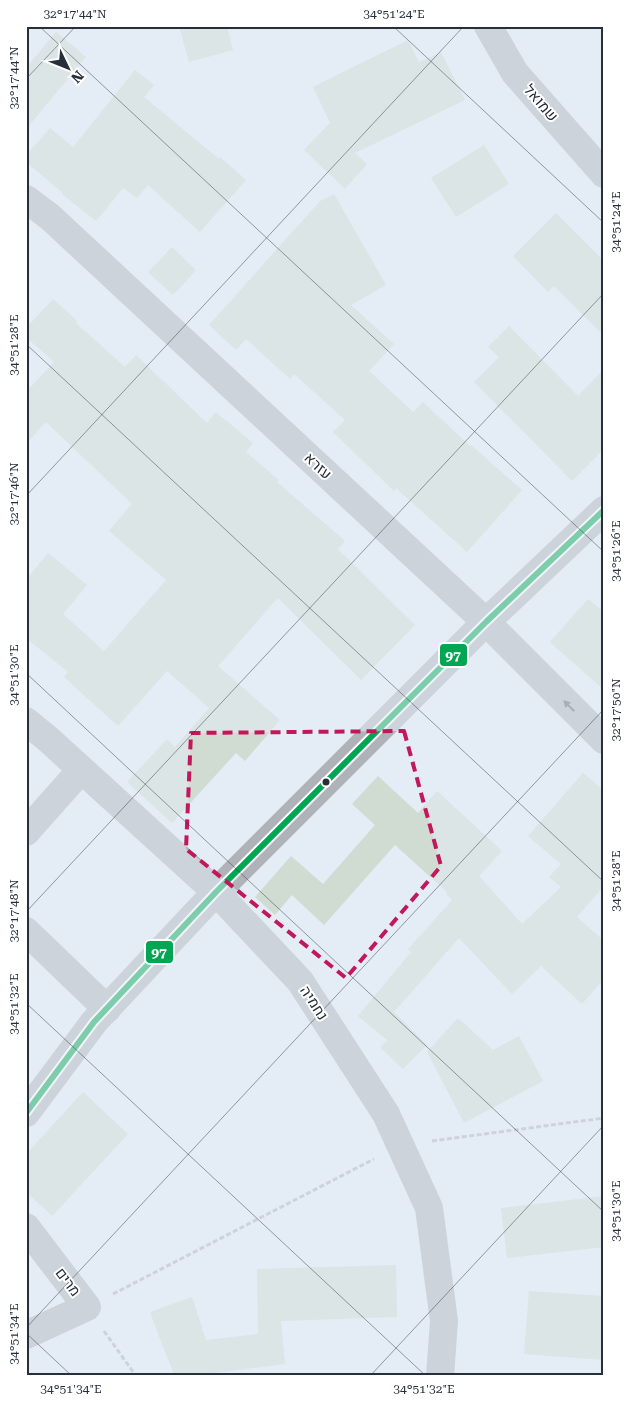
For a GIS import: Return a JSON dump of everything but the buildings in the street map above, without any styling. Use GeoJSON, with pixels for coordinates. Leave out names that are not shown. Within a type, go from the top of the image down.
{"type":"FeatureCollection","features":[{"type":"Feature","properties":{"kind":"street","name":"שמואל"},"geometry":{"type":"LineString","coordinates":[[488,26],[515,73],[604,174]]}},
{"type":"Feature","properties":{"kind":"street","name":"עזרא"},"geometry":{"type":"LineString","coordinates":[[26,199],[50,217],[486,622],[604,740]]}},
{"type":"Feature","properties":{"kind":"street"},"geometry":{"type":"LineString","coordinates":[[26,1113],[94,1022],[216,892],[486,622],[604,510]]}},
{"type":"Feature","properties":{"kind":"street","name":"נחמיה"},"geometry":{"type":"LineString","coordinates":[[26,722],[82,770],[216,892],[300,981],[386,1114],[429,1208],[444,1321],[440,1376]]}},
{"type":"Feature","properties":{"kind":"street"},"geometry":{"type":"LineString","coordinates":[[26,832],[82,770]]}},
{"type":"Feature","properties":{"kind":"street"},"geometry":{"type":"LineString","coordinates":[[26,931],[107,1009]]}},
{"type":"Feature","properties":{"kind":"street","name":"מרים"},"geometry":{"type":"LineString","coordinates":[[26,1227],[87,1307],[26,1335]]}},
{"type":"Feature","properties":{"kind":"path"},"geometry":{"type":"LineString","coordinates":[[136,1376],[87,1307],[400,1146],[604,1118]]}},
{"type":"Feature","properties":{"kind":"highlighted area"},"geometry":{"type":"Polygon","coordinates":[[[404,731],[441,866],[346,978],[186,849],[191,733],[404,731]]]}},
{"type":"Feature","properties":{"kind":"transit line","name":"97"},"geometry":{"type":"LineString","coordinates":[[26,1113],[94,1022],[216,892],[486,622],[604,510]]}}]}
